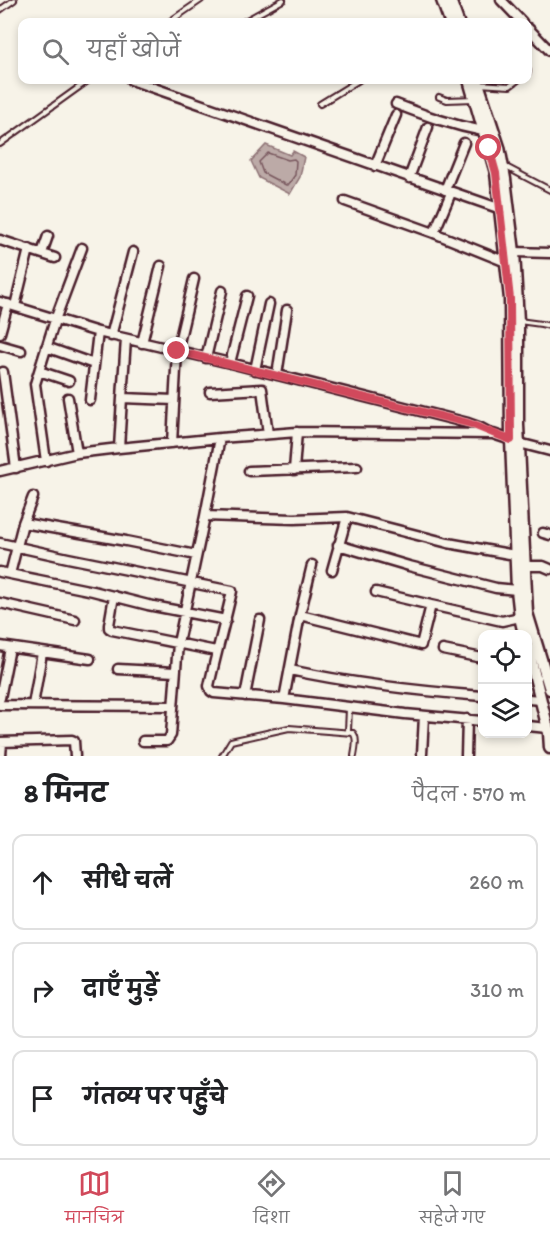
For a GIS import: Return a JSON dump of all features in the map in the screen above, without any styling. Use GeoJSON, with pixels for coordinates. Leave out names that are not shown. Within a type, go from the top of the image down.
{"type":"FeatureCollection","features":[{"type":"Feature","properties":{"kind":"main road"},"geometry":{"type":"LineString","coordinates":[[442,0],[449,18]]}},
{"type":"Feature","properties":{"kind":"main road"},"geometry":{"type":"LineString","coordinates":[[450,0],[457,18]]}},
{"type":"Feature","properties":{"kind":"main road"},"geometry":{"type":"LineString","coordinates":[[475,84],[474,99],[496,173],[510,299],[515,442],[527,613],[545,657],[550,689]]}},
{"type":"Feature","properties":{"kind":"main road"},"geometry":{"type":"LineString","coordinates":[[476,84],[499,147],[514,252],[519,321],[515,442],[515,555],[523,630]]}},
{"type":"Feature","properties":{"kind":"main road"},"geometry":{"type":"LineString","coordinates":[[532,674],[541,700],[550,748]]}},
{"type":"Feature","properties":{"kind":"street"},"geometry":{"type":"LineString","coordinates":[[501,0],[518,18]]}},
{"type":"Feature","properties":{"kind":"street"},"geometry":{"type":"LineString","coordinates":[[532,32],[550,51]]}},
{"type":"Feature","properties":{"kind":"street"},"geometry":{"type":"LineString","coordinates":[[141,84],[501,209]]}},
{"type":"Feature","properties":{"kind":"street"},"geometry":{"type":"LineString","coordinates":[[396,104],[457,126],[483,131]]}},
{"type":"Feature","properties":{"kind":"street"},"geometry":{"type":"LineString","coordinates":[[375,166],[396,115]]}},
{"type":"Feature","properties":{"kind":"street"},"geometry":{"type":"LineString","coordinates":[[409,178],[428,128]]}},
{"type":"Feature","properties":{"kind":"street"},"geometry":{"type":"LineString","coordinates":[[434,233],[464,143]]}},
{"type":"Feature","properties":{"kind":"street"},"geometry":{"type":"LineString","coordinates":[[345,201],[506,262]]}},
{"type":"Feature","properties":{"kind":"street"},"geometry":{"type":"LineString","coordinates":[[42,254],[48,236]]}},
{"type":"Feature","properties":{"kind":"street"},"geometry":{"type":"LineString","coordinates":[[0,240],[55,258]]}},
{"type":"Feature","properties":{"kind":"street"},"geometry":{"type":"LineString","coordinates":[[46,461],[36,389],[37,378],[55,320],[82,248]]}},
{"type":"Feature","properties":{"kind":"street"},"geometry":{"type":"LineString","coordinates":[[0,333],[8,304],[30,249]]}},
{"type":"Feature","properties":{"kind":"street"},"geometry":{"type":"LineString","coordinates":[[111,336],[133,252]]}},
{"type":"Feature","properties":{"kind":"street"},"geometry":{"type":"LineString","coordinates":[[514,252],[550,253]]}},
{"type":"Feature","properties":{"kind":"street"},"geometry":{"type":"LineString","coordinates":[[142,343],[161,266]]}},
{"type":"Feature","properties":{"kind":"street"},"geometry":{"type":"LineString","coordinates":[[172,442],[177,351],[194,279]]}},
{"type":"Feature","properties":{"kind":"street"},"geometry":{"type":"LineString","coordinates":[[206,358],[222,291]]}},
{"type":"Feature","properties":{"kind":"street"},"geometry":{"type":"LineString","coordinates":[[230,363],[247,296]]}},
{"type":"Feature","properties":{"kind":"street"},"geometry":{"type":"LineString","coordinates":[[8,304],[111,336],[230,363],[468,423],[515,442],[550,452]]}},
{"type":"Feature","properties":{"kind":"street"},"geometry":{"type":"LineString","coordinates":[[255,370],[269,304]]}},
{"type":"Feature","properties":{"kind":"street"},"geometry":{"type":"LineString","coordinates":[[277,375],[287,310]]}},
{"type":"Feature","properties":{"kind":"street"},"geometry":{"type":"LineString","coordinates":[[90,400],[98,332]]}},
{"type":"Feature","properties":{"kind":"street"},"geometry":{"type":"LineString","coordinates":[[119,448],[126,339]]}},
{"type":"Feature","properties":{"kind":"street"},"geometry":{"type":"LineString","coordinates":[[0,345],[21,351]]}},
{"type":"Feature","properties":{"kind":"street"},"geometry":{"type":"LineString","coordinates":[[46,347],[94,364]]}},
{"type":"Feature","properties":{"kind":"street"},"geometry":{"type":"LineString","coordinates":[[39,371],[69,381]]}},
{"type":"Feature","properties":{"kind":"street"},"geometry":{"type":"LineString","coordinates":[[3,372],[16,468]]}},
{"type":"Feature","properties":{"kind":"street"},"geometry":{"type":"LineString","coordinates":[[210,392],[262,389],[268,434]]}},
{"type":"Feature","properties":{"kind":"street"},"geometry":{"type":"LineString","coordinates":[[68,398],[77,453]]}},
{"type":"Feature","properties":{"kind":"street"},"geometry":{"type":"LineString","coordinates":[[122,398],[174,400]]}},
{"type":"Feature","properties":{"kind":"street"},"geometry":{"type":"LineString","coordinates":[[0,471],[77,453],[268,434],[297,432],[493,434]]}},
{"type":"Feature","properties":{"kind":"street"},"geometry":{"type":"LineString","coordinates":[[294,470],[297,432]]}},
{"type":"Feature","properties":{"kind":"street"},"geometry":{"type":"LineString","coordinates":[[143,741],[167,741],[171,735],[178,644],[220,438]]}},
{"type":"Feature","properties":{"kind":"street"},"geometry":{"type":"LineString","coordinates":[[249,471],[357,467]]}},
{"type":"Feature","properties":{"kind":"street"},"geometry":{"type":"LineString","coordinates":[[10,574],[23,522],[33,497]]}},
{"type":"Feature","properties":{"kind":"street"},"geometry":{"type":"LineString","coordinates":[[205,516],[294,519],[347,517],[448,543],[515,555]]}},
{"type":"Feature","properties":{"kind":"street"},"geometry":{"type":"LineString","coordinates":[[332,570],[347,517]]}},
{"type":"Feature","properties":{"kind":"street"},"geometry":{"type":"LineString","coordinates":[[23,522],[196,555]]}},
{"type":"Feature","properties":{"kind":"street"},"geometry":{"type":"LineString","coordinates":[[0,543],[232,591],[209,686],[214,693],[478,720]]}},
{"type":"Feature","properties":{"kind":"street"},"geometry":{"type":"LineString","coordinates":[[338,545],[409,566],[485,585],[517,590]]}},
{"type":"Feature","properties":{"kind":"street"},"geometry":{"type":"LineString","coordinates":[[284,699],[312,565]]}},
{"type":"Feature","properties":{"kind":"street"},"geometry":{"type":"LineString","coordinates":[[524,566],[543,566],[550,569]]}},
{"type":"Feature","properties":{"kind":"street"},"geometry":{"type":"LineString","coordinates":[[0,572],[226,620]]}},
{"type":"Feature","properties":{"kind":"street"},"geometry":{"type":"LineString","coordinates":[[376,592],[502,621],[520,617]]}},
{"type":"Feature","properties":{"kind":"street"},"geometry":{"type":"LineString","coordinates":[[114,596],[109,628],[112,630],[216,651]]}},
{"type":"Feature","properties":{"kind":"street"},"geometry":{"type":"LineString","coordinates":[[0,603],[75,620]]}},
{"type":"Feature","properties":{"kind":"street"},"geometry":{"type":"LineString","coordinates":[[300,615],[421,645],[431,605]]}},
{"type":"Feature","properties":{"kind":"street"},"geometry":{"type":"LineString","coordinates":[[245,696],[260,620]]}},
{"type":"Feature","properties":{"kind":"street"},"geometry":{"type":"LineString","coordinates":[[0,698],[5,647],[90,659]]}},
{"type":"Feature","properties":{"kind":"street"},"geometry":{"type":"LineString","coordinates":[[443,650],[478,657]]}},
{"type":"Feature","properties":{"kind":"street"},"geometry":{"type":"LineString","coordinates":[[33,705],[42,653]]}},
{"type":"Feature","properties":{"kind":"street"},"geometry":{"type":"LineString","coordinates":[[118,669],[175,672]]}},
{"type":"Feature","properties":{"kind":"street"},"geometry":{"type":"LineString","coordinates":[[290,670],[386,686],[478,695]]}},
{"type":"Feature","properties":{"kind":"street"},"geometry":{"type":"LineString","coordinates":[[532,699],[541,700]]}},
{"type":"Feature","properties":{"kind":"street"},"geometry":{"type":"LineString","coordinates":[[0,705],[172,706]]}},
{"type":"Feature","properties":{"kind":"street"},"geometry":{"type":"LineString","coordinates":[[422,754],[424,716]]}},
{"type":"Feature","properties":{"kind":"street"},"geometry":{"type":"LineString","coordinates":[[466,719],[466,756]]}},
{"type":"Feature","properties":{"kind":"street"},"geometry":{"type":"LineString","coordinates":[[532,726],[547,728]]}},
{"type":"Feature","properties":{"kind":"street"},"geometry":{"type":"LineString","coordinates":[[1,756],[1,742],[72,740],[75,756]]}},
{"type":"Feature","properties":{"kind":"lane"},"geometry":{"type":"LineString","coordinates":[[0,10],[14,0]]}},
{"type":"Feature","properties":{"kind":"lane"},"geometry":{"type":"LineString","coordinates":[[175,18],[201,0]]}},
{"type":"Feature","properties":{"kind":"lane"},"geometry":{"type":"LineString","coordinates":[[250,18],[283,0]]}},
{"type":"Feature","properties":{"kind":"lane"},"geometry":{"type":"LineString","coordinates":[[0,144],[83,84]]}},
{"type":"Feature","properties":{"kind":"lane"},"geometry":{"type":"LineString","coordinates":[[320,104],[352,84]]}},
{"type":"Feature","properties":{"kind":"lane"},"geometry":{"type":"LineString","coordinates":[[496,84],[510,86],[513,84]]}},
{"type":"Feature","properties":{"kind":"lane"},"geometry":{"type":"LineString","coordinates":[[440,97],[447,100],[474,99]]}},
{"type":"Feature","properties":{"kind":"lane"},"geometry":{"type":"LineString","coordinates":[[502,165],[550,190]]}},
{"type":"Feature","properties":{"kind":"lane"},"geometry":{"type":"LineString","coordinates":[[519,321],[550,326]]}},
{"type":"Feature","properties":{"kind":"lane"},"geometry":{"type":"LineString","coordinates":[[348,731],[349,707]]}},
{"type":"Feature","properties":{"kind":"lane"},"geometry":{"type":"LineString","coordinates":[[222,756],[231,741],[289,728],[353,733],[355,735],[354,756]]}},
{"type":"Feature","properties":{"kind":"water"},"geometry":{"type":"Polygon","coordinates":[[[266,145],[290,155],[293,151],[304,157],[300,177],[290,194],[259,178],[251,161],[266,145]]]}},
{"type":"Feature","properties":{"kind":"route"},"geometry":{"type":"LineString","coordinates":[[177,351],[468,423],[511,440],[510,299],[496,173],[489,148]]}}]}
